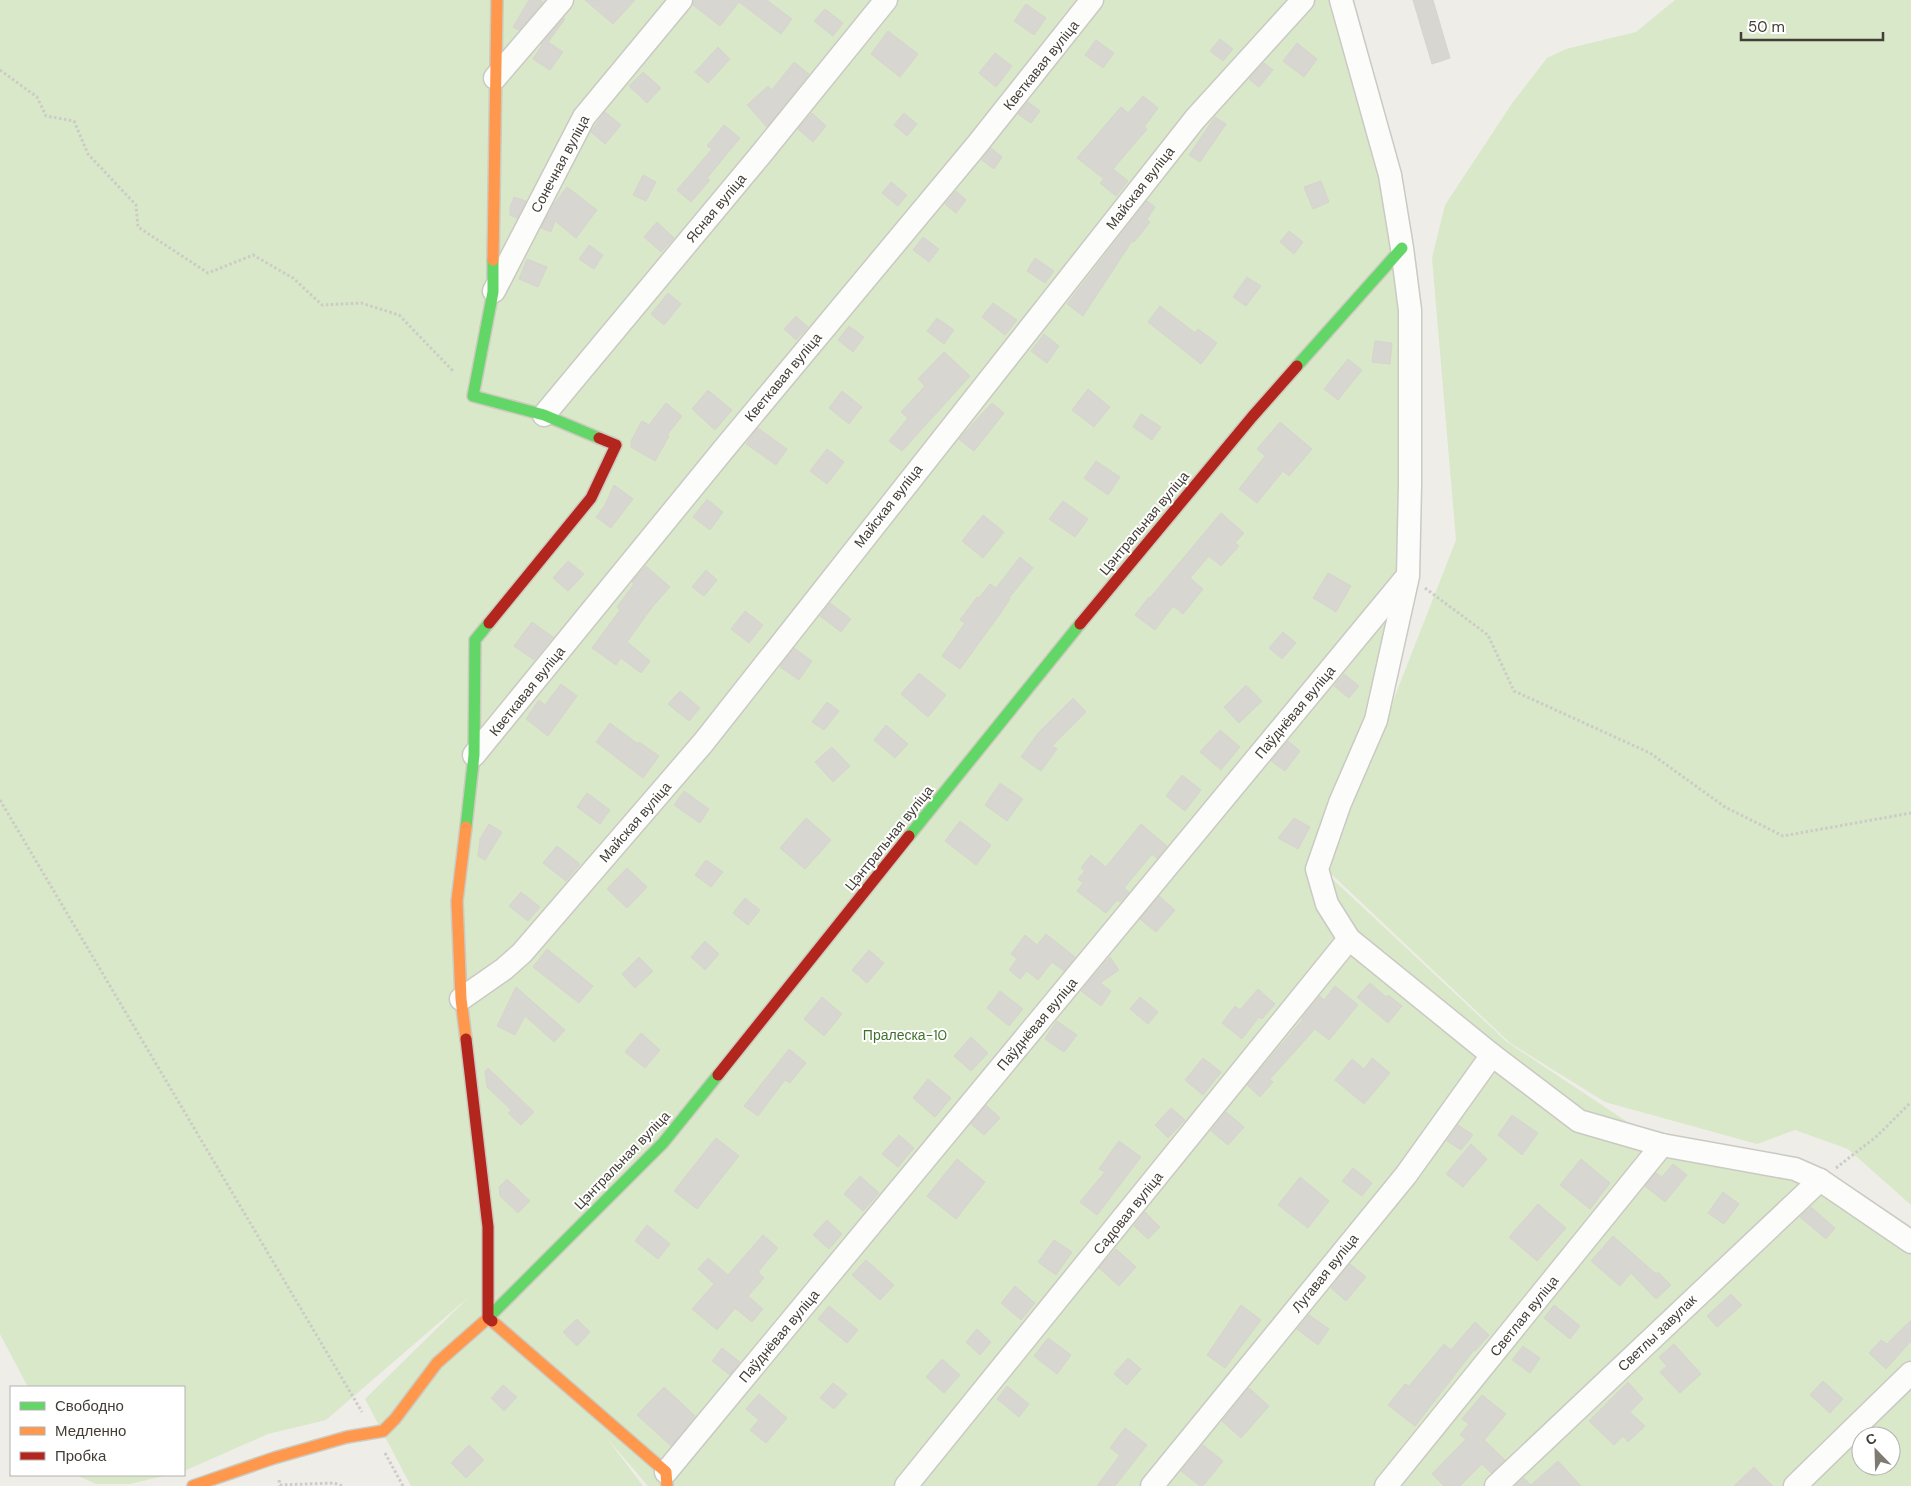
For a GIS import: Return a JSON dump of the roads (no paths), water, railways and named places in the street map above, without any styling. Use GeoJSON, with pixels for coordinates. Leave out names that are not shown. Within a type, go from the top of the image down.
{"type":"FeatureCollection","features":[{"type":"Feature","properties":{"kind":"street"},"geometry":{"type":"LineString","coordinates":[[497,0],[493,292],[473,396],[544,415],[616,444],[591,498],[475,640],[474,755],[457,901],[461,999],[488,1227],[488,1318],[667,1479]]}},
{"type":"Feature","properties":{"kind":"street"},"geometry":{"type":"LineString","coordinates":[[495,78],[562,0]]}},
{"type":"Feature","properties":{"kind":"street","name":"Сонечная вуліца"},"geometry":{"type":"LineString","coordinates":[[493,292],[584,117],[681,0]]}},
{"type":"Feature","properties":{"kind":"street","name":"Ясная вуліца"},"geometry":{"type":"LineString","coordinates":[[544,415],[762,153],[886,0]]}},
{"type":"Feature","properties":{"kind":"street","name":"Кветкавая вуліца"},"geometry":{"type":"LineString","coordinates":[[474,755],[722,451],[976,146],[1092,0]]}},
{"type":"Feature","properties":{"kind":"street","name":"Майская вуліца"},"geometry":{"type":"LineString","coordinates":[[461,999],[504,969],[522,953],[703,743],[1194,119],[1303,0]]}},
{"type":"Feature","properties":{"kind":"street"},"geometry":{"type":"LineString","coordinates":[[1341,0],[1390,175],[1410,310],[1408,576],[1376,720],[1340,803],[1318,869],[1327,904],[1349,939],[1492,1055],[1579,1121],[1662,1145],[1795,1169],[1820,1180],[1911,1242]]}},
{"type":"Feature","properties":{"kind":"street","name":"Цэнтральная вуліца"},"geometry":{"type":"LineString","coordinates":[[193,1486],[274,1458],[347,1436],[379,1432],[395,1419],[437,1363],[488,1318],[663,1143],[1122,571],[1252,417],[1402,248]]}},
{"type":"Feature","properties":{"kind":"street","name":"Паўднёвая вуліца"},"geometry":{"type":"LineString","coordinates":[[667,1479],[1408,576]]}},
{"type":"Feature","properties":{"kind":"street","name":"Садовая вуліца"},"geometry":{"type":"LineString","coordinates":[[906,1486],[1349,939]]}},
{"type":"Feature","properties":{"kind":"street","name":"Лугавая вуліца"},"geometry":{"type":"LineString","coordinates":[[1152,1486],[1406,1175],[1492,1055]]}},
{"type":"Feature","properties":{"kind":"street","name":"Светлая вуліца"},"geometry":{"type":"LineString","coordinates":[[1386,1486],[1662,1145]]}},
{"type":"Feature","properties":{"kind":"street","name":"Светлы завулак"},"geometry":{"type":"LineString","coordinates":[[1496,1486],[1820,1180]]}},
{"type":"Feature","properties":{"kind":"street"},"geometry":{"type":"LineString","coordinates":[[1795,1486],[1911,1373]]}},
{"type":"Feature","properties":{"kind":"park label","name":"Пралеска-10"},"geometry":{"type":"Point","coordinates":[905,1035]}}]}
